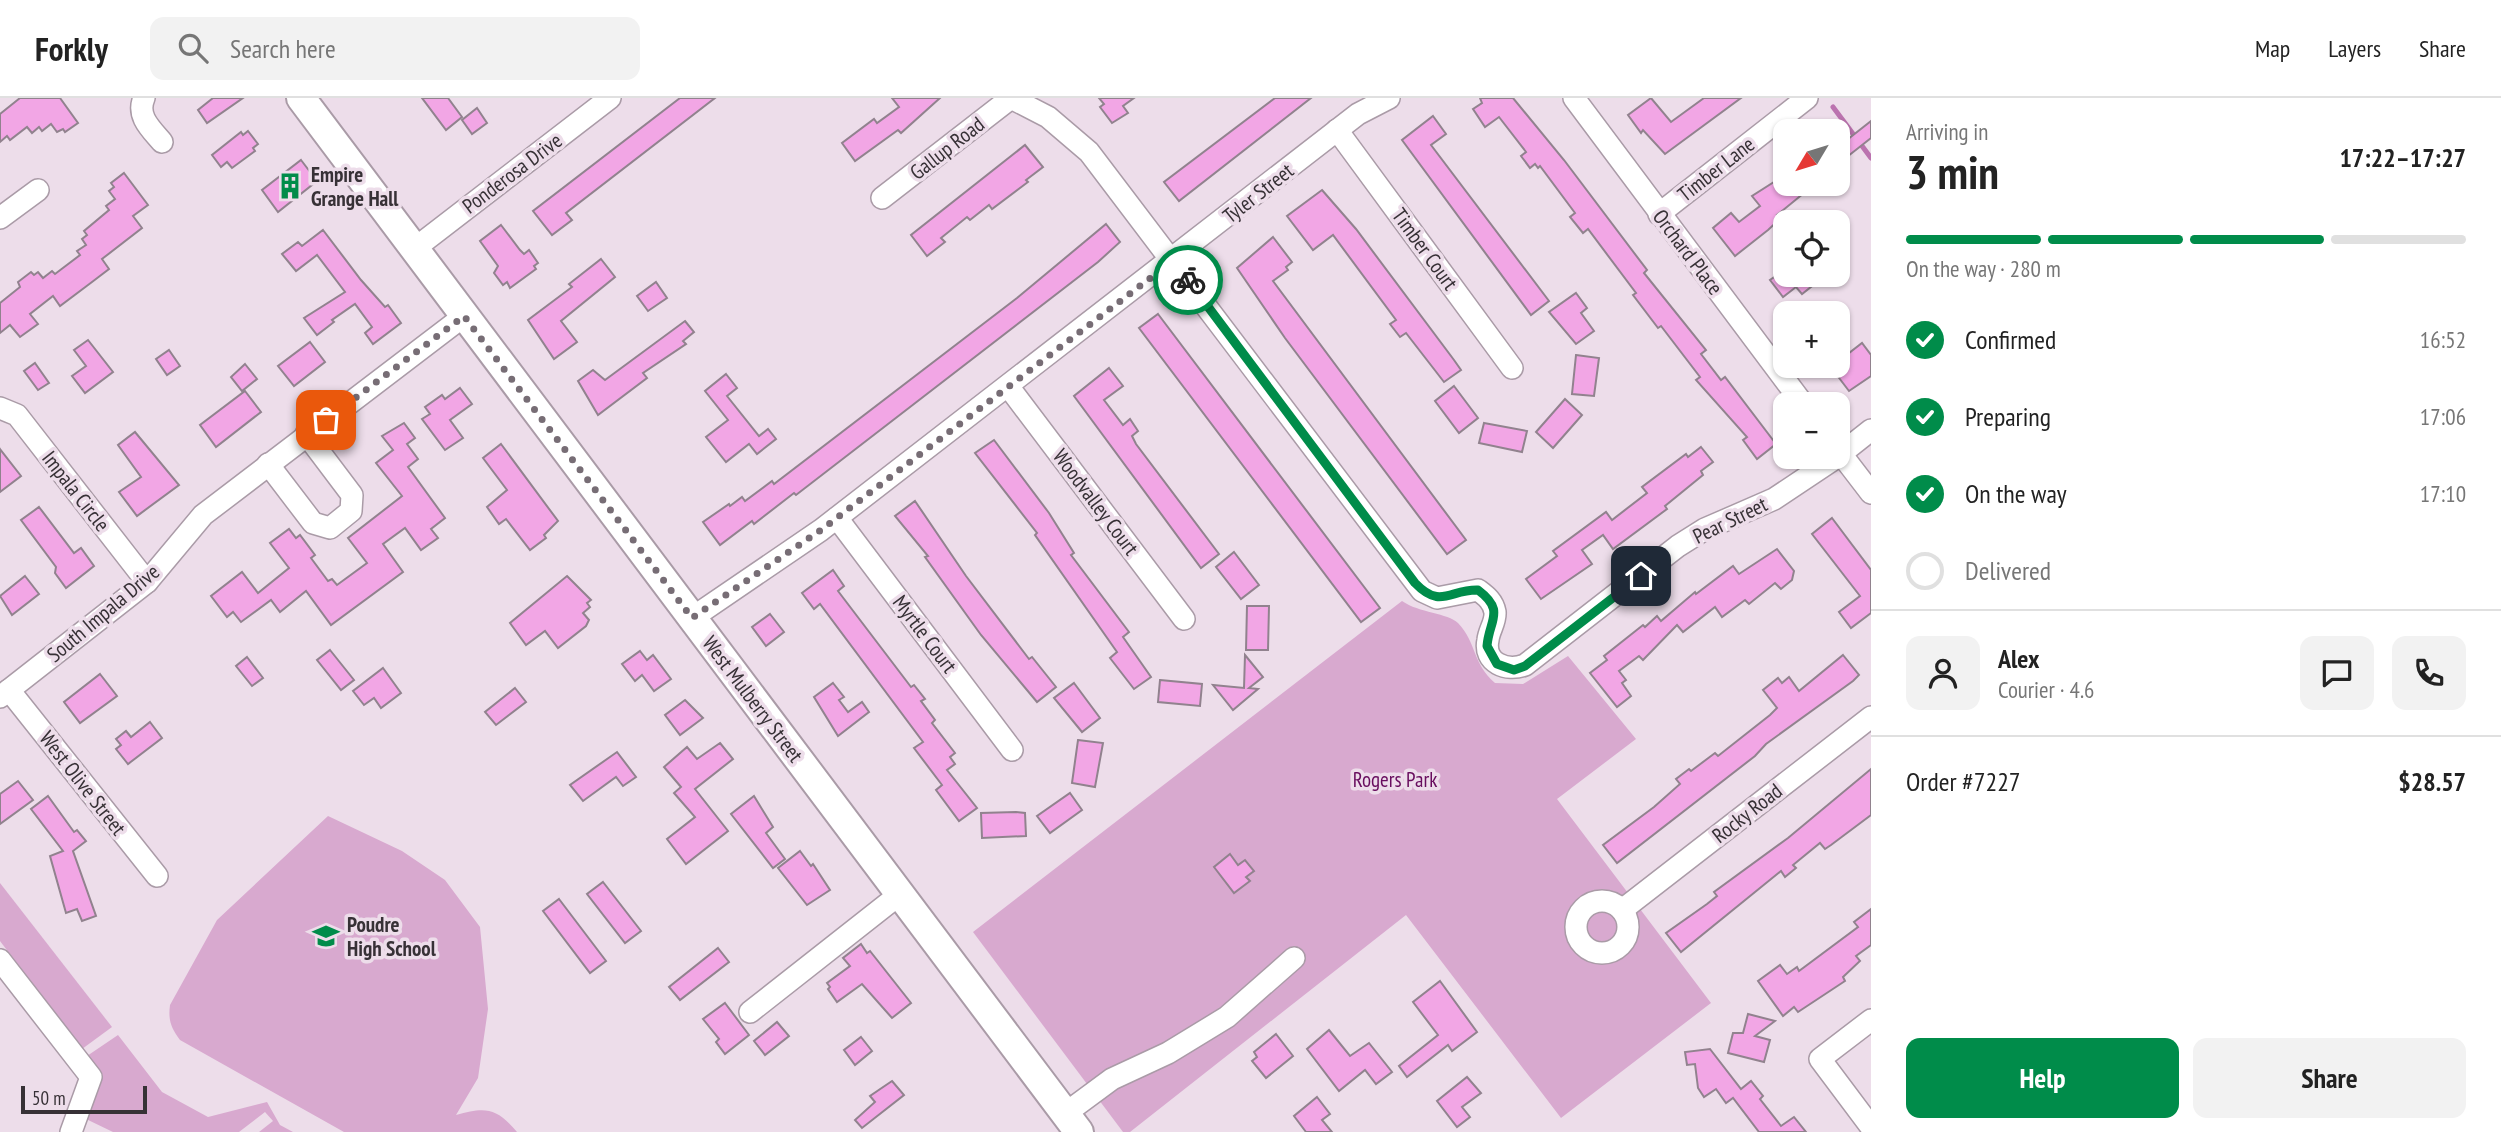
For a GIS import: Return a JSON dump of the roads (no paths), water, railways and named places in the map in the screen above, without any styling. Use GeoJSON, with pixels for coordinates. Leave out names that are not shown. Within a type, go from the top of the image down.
{"type":"FeatureCollection","features":[{"type":"Feature","properties":{"kind":"main road","name":"West Mulberry Street"},"geometry":{"type":"LineString","coordinates":[[301,98],[1072,1123]]}},
{"type":"Feature","properties":{"kind":"street"},"geometry":{"type":"LineString","coordinates":[[144,98],[141,104],[144,120],[162,142]]}},
{"type":"Feature","properties":{"kind":"street","name":"Ponderosa Drive"},"geometry":{"type":"LineString","coordinates":[[414,249],[610,98]]}},
{"type":"Feature","properties":{"kind":"street"},"geometry":{"type":"LineString","coordinates":[[1011,98],[1048,117],[1077,139],[1174,260]]}},
{"type":"Feature","properties":{"kind":"street","name":"Gallup Road"},"geometry":{"type":"LineString","coordinates":[[882,198],[1011,98]]}},
{"type":"Feature","properties":{"kind":"street","name":"Tyler Street"},"geometry":{"type":"LineString","coordinates":[[692,618],[837,518],[1174,260],[1337,131],[1389,98]]}},
{"type":"Feature","properties":{"kind":"street","name":"Orchard Place"},"geometry":{"type":"LineString","coordinates":[[1574,98],[1794,392]]}},
{"type":"Feature","properties":{"kind":"street","name":"Timber Lane"},"geometry":{"type":"LineString","coordinates":[[1659,214],[1807,98]]}},
{"type":"Feature","properties":{"kind":"street","name":"Timber Court"},"geometry":{"type":"LineString","coordinates":[[1337,131],[1512,368]]}},
{"type":"Feature","properties":{"kind":"street"},"geometry":{"type":"LineString","coordinates":[[0,218],[38,190]]}},
{"type":"Feature","properties":{"kind":"street","name":"Pear Street"},"geometry":{"type":"LineString","coordinates":[[1174,260],[1415,583],[1437,598],[1466,590],[1478,590],[1485,595],[1495,612],[1487,646],[1491,656],[1505,669],[1525,666],[1678,546],[1705,529],[1774,499],[1817,469]]}},
{"type":"Feature","properties":{"kind":"street","name":"South Impala Drive"},"geometry":{"type":"LineString","coordinates":[[4,694],[147,582],[203,515],[464,316]]}},
{"type":"Feature","properties":{"kind":"street","name":"Woodvalley Court"},"geometry":{"type":"LineString","coordinates":[[1008,386],[1184,619]]}},
{"type":"Feature","properties":{"kind":"street","name":"Impala Circle"},"geometry":{"type":"LineString","coordinates":[[2,403],[17,415],[147,582]]}},
{"type":"Feature","properties":{"kind":"street","name":"Pear Street"},"geometry":{"type":"LineString","coordinates":[[1850,445],[1871,430]]}},
{"type":"Feature","properties":{"kind":"street"},"geometry":{"type":"LineString","coordinates":[[268,464],[313,523],[330,528],[351,511],[352,495],[306,435]]}},
{"type":"Feature","properties":{"kind":"street"},"geometry":{"type":"LineString","coordinates":[[1850,468],[1871,493]]}},
{"type":"Feature","properties":{"kind":"street","name":"Myrtle Court"},"geometry":{"type":"LineString","coordinates":[[837,518],[1012,750]]}},
{"type":"Feature","properties":{"kind":"street","name":"West Olive Street"},"geometry":{"type":"LineString","coordinates":[[4,694],[157,876]]}},
{"type":"Feature","properties":{"kind":"street","name":"Rocky Road"},"geometry":{"type":"LineString","coordinates":[[1622,910],[1871,717]]}},
{"type":"Feature","properties":{"kind":"street"},"geometry":{"type":"LineString","coordinates":[[750,1012],[900,894]]}},
{"type":"Feature","properties":{"kind":"street"},"geometry":{"type":"LineString","coordinates":[[1072,1123],[1112,1079],[1210,1029],[1255,995],[1294,958]]}},
{"type":"Feature","properties":{"kind":"street"},"geometry":{"type":"LineString","coordinates":[[0,960],[91,1077],[71,1132]]}},
{"type":"Feature","properties":{"kind":"street"},"geometry":{"type":"LineString","coordinates":[[1871,1020],[1820,1059],[1871,1128]]}},
{"type":"Feature","properties":{"kind":"waterway"},"geometry":{"type":"LineString","coordinates":[[1833,107],[1871,158]]}},
{"type":"Feature","properties":{"kind":"place","name":"Empire Grange Hall"},"geometry":{"type":"Point","coordinates":[290,186]}},
{"type":"Feature","properties":{"kind":"place","name":"Poudre High School"},"geometry":{"type":"Point","coordinates":[326,936]}},
{"type":"Feature","properties":{"kind":"park label","name":"Rogers Park"},"geometry":{"type":"Point","coordinates":[1395,779]}}]}
